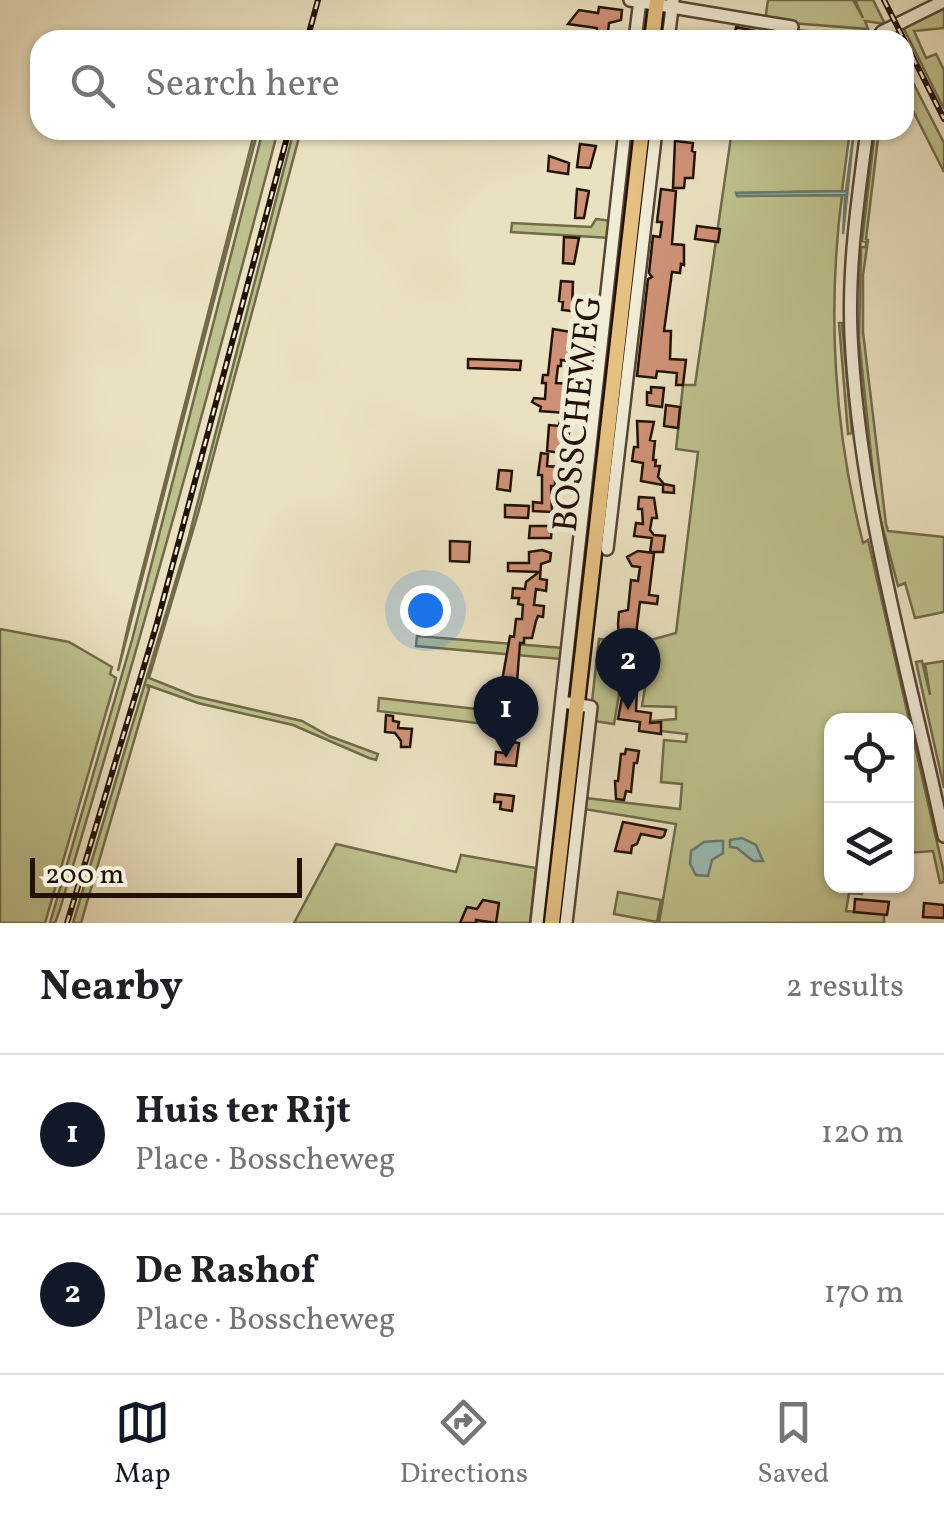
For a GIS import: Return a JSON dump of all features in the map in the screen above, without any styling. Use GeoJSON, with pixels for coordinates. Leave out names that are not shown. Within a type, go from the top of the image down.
{"type":"FeatureCollection","features":[{"type":"Feature","properties":{"kind":"main road"},"geometry":{"type":"LineString","coordinates":[[653,30],[657,2]]}},
{"type":"Feature","properties":{"kind":"main road","name":"BOSSCHEWEG"},"geometry":{"type":"LineString","coordinates":[[552,923],[570,703],[612,450],[641,140]]}},
{"type":"Feature","properties":{"kind":"street"},"geometry":{"type":"LineString","coordinates":[[630,0],[673,4],[792,28]]}},
{"type":"Feature","properties":{"kind":"street"},"geometry":{"type":"LineString","coordinates":[[636,30],[640,0]]}},
{"type":"Feature","properties":{"kind":"street"},"geometry":{"type":"LineString","coordinates":[[889,30],[928,4],[944,1]]}},
{"type":"Feature","properties":{"kind":"street"},"geometry":{"type":"LineString","coordinates":[[669,30],[673,4]]}},
{"type":"Feature","properties":{"kind":"street","name":"BOSSCHEWEG"},"geometry":{"type":"LineString","coordinates":[[537,923],[570,703],[579,526],[624,140]]}},
{"type":"Feature","properties":{"kind":"street","name":"BOSSCHEWEG"},"geometry":{"type":"LineString","coordinates":[[607,549],[612,450],[655,140]]}},
{"type":"Feature","properties":{"kind":"street"},"geometry":{"type":"LineString","coordinates":[[866,140],[853,243],[854,377],[867,492],[944,836]]}},
{"type":"Feature","properties":{"kind":"street","name":"BOSSCHEWEG"},"geometry":{"type":"LineString","coordinates":[[566,923],[592,707],[570,703]]}},
{"type":"Feature","properties":{"kind":"green space"},"geometry":{"type":"Polygon","coordinates":[[[768,0],[853,0],[863,18],[855,0],[873,0],[885,24],[865,21],[868,29],[765,21],[768,0]]]}},
{"type":"Feature","properties":{"kind":"green space"},"geometry":{"type":"Polygon","coordinates":[[[944,9],[944,28],[914,31],[903,27],[944,9]]]}},
{"type":"Feature","properties":{"kind":"green space"},"geometry":{"type":"Polygon","coordinates":[[[914,31],[926,58],[936,54],[944,70],[944,109],[914,49],[914,31]]]}},
{"type":"Feature","properties":{"kind":"green space"},"geometry":{"type":"Polygon","coordinates":[[[914,84],[944,143],[944,172],[914,113],[914,84]]]}},
{"type":"Feature","properties":{"kind":"green space"},"geometry":{"type":"Polygon","coordinates":[[[252,140],[255,140],[118,671],[252,140]]]}},
{"type":"Feature","properties":{"kind":"green space"},"geometry":{"type":"Polygon","coordinates":[[[260,140],[275,140],[145,618],[60,909],[55,923],[50,923],[132,640],[260,140]]]}},
{"type":"Feature","properties":{"kind":"green space"},"geometry":{"type":"Polygon","coordinates":[[[291,140],[298,140],[197,517],[149,678],[194,696],[302,721],[329,736],[378,754],[376,760],[369,758],[293,725],[198,703],[147,685],[81,923],[73,923],[188,540],[291,140]]]}},
{"type":"Feature","properties":{"kind":"green space"},"geometry":{"type":"Polygon","coordinates":[[[630,140],[636,140],[614,334],[606,333],[630,140]]]}},
{"type":"Feature","properties":{"kind":"green space"},"geometry":{"type":"Polygon","coordinates":[[[731,140],[849,140],[842,191],[737,193],[842,195],[834,326],[845,458],[907,713],[824,713],[824,893],[849,893],[846,911],[884,914],[884,923],[659,923],[676,824],[584,809],[585,798],[680,809],[682,784],[661,782],[664,740],[686,742],[687,734],[652,730],[653,721],[676,719],[676,707],[642,706],[645,688],[621,683],[614,724],[594,721],[592,701],[599,639],[636,644],[676,633],[698,452],[676,449],[683,385],[695,385],[731,140]]]}},
{"type":"Feature","properties":{"kind":"green space"},"geometry":{"type":"Polygon","coordinates":[[[874,140],[878,140],[863,275],[863,332],[886,524],[888,531],[944,537],[944,612],[915,618],[905,583],[898,586],[876,502],[859,340],[861,247],[866,247],[862,241],[874,140]]]}},
{"type":"Feature","properties":{"kind":"green space"},"geometry":{"type":"Polygon","coordinates":[[[596,219],[612,221],[610,238],[511,232],[512,223],[591,227],[596,219]]]}},
{"type":"Feature","properties":{"kind":"green space"},"geometry":{"type":"Polygon","coordinates":[[[839,323],[852,433],[848,434],[839,323]]]}},
{"type":"Feature","properties":{"kind":"green space"},"geometry":{"type":"Polygon","coordinates":[[[605,336],[613,337],[602,436],[594,435],[605,336]]]}},
{"type":"Feature","properties":{"kind":"green space"},"geometry":{"type":"Polygon","coordinates":[[[594,438],[602,439],[570,697],[567,696],[594,438]]]}},
{"type":"Feature","properties":{"kind":"green space"},"geometry":{"type":"Polygon","coordinates":[[[0,629],[69,642],[112,667],[110,674],[116,678],[45,923],[0,923],[0,629]]]}},
{"type":"Feature","properties":{"kind":"green space"},"geometry":{"type":"Polygon","coordinates":[[[417,636],[563,648],[561,659],[416,646],[417,636]]]}},
{"type":"Feature","properties":{"kind":"green space"},"geometry":{"type":"Polygon","coordinates":[[[922,661],[930,695],[925,664],[944,661],[944,788],[916,662],[922,661]]]}},
{"type":"Feature","properties":{"kind":"green space"},"geometry":{"type":"Polygon","coordinates":[[[379,698],[521,714],[519,728],[378,711],[379,698]]]}},
{"type":"Feature","properties":{"kind":"green space"},"geometry":{"type":"Polygon","coordinates":[[[565,716],[571,717],[551,862],[546,861],[565,716]]]}},
{"type":"Feature","properties":{"kind":"green space"},"geometry":{"type":"Polygon","coordinates":[[[914,742],[944,882],[940,883],[933,851],[914,852],[914,742]]]}},
{"type":"Feature","properties":{"kind":"green space"},"geometry":{"type":"Polygon","coordinates":[[[336,844],[456,872],[461,855],[536,868],[530,923],[294,923],[336,844]]]}},
{"type":"Feature","properties":{"kind":"green space"},"geometry":{"type":"Polygon","coordinates":[[[618,892],[661,900],[657,922],[614,914],[618,892]]]}},
{"type":"Feature","properties":{"kind":"water"},"geometry":{"type":"Polygon","coordinates":[[[853,140],[843,234],[845,195],[736,193],[846,191],[853,140]]]}},
{"type":"Feature","properties":{"kind":"water"},"geometry":{"type":"Polygon","coordinates":[[[742,838],[756,845],[763,861],[753,861],[730,847],[730,840],[742,838]]]}},
{"type":"Feature","properties":{"kind":"water"},"geometry":{"type":"Polygon","coordinates":[[[723,841],[723,853],[712,860],[708,876],[696,875],[690,864],[691,851],[704,842],[723,841]]]}},
{"type":"Feature","properties":{"kind":"building"},"geometry":{"type":"Polygon","coordinates":[[[599,7],[622,10],[621,20],[609,23],[608,30],[568,24],[579,10],[598,13],[599,7]]]}},
{"type":"Feature","properties":{"kind":"building"},"geometry":{"type":"Polygon","coordinates":[[[675,141],[693,143],[695,152],[693,178],[685,178],[684,188],[673,188],[675,141]]]}},
{"type":"Feature","properties":{"kind":"building"},"geometry":{"type":"Polygon","coordinates":[[[580,144],[596,146],[590,168],[577,167],[580,144]]]}},
{"type":"Feature","properties":{"kind":"building"},"geometry":{"type":"Polygon","coordinates":[[[549,156],[569,163],[568,174],[548,171],[549,156]]]}},
{"type":"Feature","properties":{"kind":"building"},"geometry":{"type":"Polygon","coordinates":[[[577,189],[589,191],[584,218],[575,218],[577,189]]]}},
{"type":"Feature","properties":{"kind":"building"},"geometry":{"type":"Polygon","coordinates":[[[661,189],[676,191],[672,244],[684,245],[684,265],[681,264],[680,273],[672,272],[664,331],[671,331],[670,359],[686,360],[683,385],[676,385],[677,373],[657,371],[656,378],[637,376],[648,279],[652,277],[649,273],[653,236],[660,237],[662,222],[657,222],[661,189]]]}},
{"type":"Feature","properties":{"kind":"building"},"geometry":{"type":"Polygon","coordinates":[[[697,226],[720,229],[718,242],[695,239],[697,226]]]}},
{"type":"Feature","properties":{"kind":"building"},"geometry":{"type":"Polygon","coordinates":[[[564,237],[579,238],[574,264],[563,263],[564,237]]]}},
{"type":"Feature","properties":{"kind":"building"},"geometry":{"type":"Polygon","coordinates":[[[561,281],[573,282],[572,311],[562,310],[561,281]]]}},
{"type":"Feature","properties":{"kind":"building"},"geometry":{"type":"Polygon","coordinates":[[[553,329],[571,332],[568,361],[561,360],[556,383],[574,384],[572,407],[567,406],[566,413],[540,411],[541,407],[532,402],[534,398],[545,399],[546,383],[542,383],[543,375],[548,375],[553,329]]]}},
{"type":"Feature","properties":{"kind":"building"},"geometry":{"type":"Polygon","coordinates":[[[468,359],[521,361],[520,370],[468,368],[468,359]]]}},
{"type":"Feature","properties":{"kind":"building"},"geometry":{"type":"Polygon","coordinates":[[[651,387],[664,388],[662,407],[647,405],[651,387]]]}},
{"type":"Feature","properties":{"kind":"building"},"geometry":{"type":"Polygon","coordinates":[[[666,405],[680,407],[678,428],[664,426],[666,405]]]}},
{"type":"Feature","properties":{"kind":"building"},"geometry":{"type":"Polygon","coordinates":[[[560,420],[570,421],[567,454],[547,451],[549,425],[559,426],[560,420]]]}},
{"type":"Feature","properties":{"kind":"building"},"geometry":{"type":"Polygon","coordinates":[[[637,421],[654,422],[650,440],[655,441],[653,460],[655,466],[660,466],[658,477],[664,484],[674,486],[674,493],[663,492],[663,485],[641,481],[643,463],[632,461],[634,447],[638,447],[637,421]]]}},
{"type":"Feature","properties":{"kind":"building"},"geometry":{"type":"Polygon","coordinates":[[[541,453],[548,454],[547,466],[561,467],[560,482],[551,486],[552,512],[533,511],[533,502],[542,503],[542,475],[538,475],[541,453]]]}},
{"type":"Feature","properties":{"kind":"building"},"geometry":{"type":"Polygon","coordinates":[[[499,470],[512,471],[510,491],[497,489],[499,470]]]}},
{"type":"Feature","properties":{"kind":"building"},"geometry":{"type":"Polygon","coordinates":[[[639,497],[654,498],[657,518],[652,518],[650,530],[654,535],[665,536],[663,552],[650,552],[652,538],[634,536],[636,523],[643,524],[639,497]]]}},
{"type":"Feature","properties":{"kind":"building"},"geometry":{"type":"Polygon","coordinates":[[[505,505],[529,506],[528,518],[505,517],[505,505]]]}},
{"type":"Feature","properties":{"kind":"building"},"geometry":{"type":"Polygon","coordinates":[[[530,526],[552,526],[551,538],[529,538],[530,526]]]}},
{"type":"Feature","properties":{"kind":"building"},"geometry":{"type":"Polygon","coordinates":[[[450,541],[470,542],[469,562],[450,561],[450,541]]]}},
{"type":"Feature","properties":{"kind":"building"},"geometry":{"type":"Polygon","coordinates":[[[638,551],[654,553],[649,595],[658,596],[657,604],[640,602],[635,642],[619,636],[618,624],[619,612],[628,610],[631,580],[638,581],[640,567],[632,566],[627,557],[638,551]]]}},
{"type":"Feature","properties":{"kind":"building"},"geometry":{"type":"Polygon","coordinates":[[[529,552],[551,553],[550,561],[541,564],[540,579],[547,580],[546,591],[536,589],[534,605],[544,606],[543,617],[538,616],[532,638],[524,638],[524,643],[520,643],[517,682],[502,681],[510,636],[514,637],[516,619],[522,619],[523,605],[518,604],[519,598],[512,598],[513,588],[525,589],[526,582],[539,572],[508,571],[508,563],[529,563],[529,552]]]}},
{"type":"Feature","properties":{"kind":"building"},"geometry":{"type":"Polygon","coordinates":[[[624,687],[637,689],[636,711],[651,713],[650,723],[661,722],[661,734],[639,731],[640,722],[618,719],[624,687]]]}},
{"type":"Feature","properties":{"kind":"building"},"geometry":{"type":"Polygon","coordinates":[[[489,692],[497,693],[496,698],[521,704],[519,715],[487,709],[489,692]]]}},
{"type":"Feature","properties":{"kind":"building"},"geometry":{"type":"Polygon","coordinates":[[[386,715],[399,722],[398,728],[412,729],[410,747],[401,747],[395,733],[385,732],[386,715]]]}},
{"type":"Feature","properties":{"kind":"building"},"geometry":{"type":"Polygon","coordinates":[[[505,741],[519,743],[516,766],[495,764],[496,752],[504,753],[505,741]]]}},
{"type":"Feature","properties":{"kind":"building"},"geometry":{"type":"Polygon","coordinates":[[[626,749],[639,751],[631,792],[626,791],[624,800],[616,799],[615,781],[621,754],[626,749]]]}},
{"type":"Feature","properties":{"kind":"building"},"geometry":{"type":"Polygon","coordinates":[[[495,794],[514,796],[512,811],[500,809],[501,802],[494,802],[495,794]]]}},
{"type":"Feature","properties":{"kind":"building"},"geometry":{"type":"Polygon","coordinates":[[[623,822],[666,830],[661,838],[641,834],[631,853],[615,851],[623,822]]]}},
{"type":"Feature","properties":{"kind":"building"},"geometry":{"type":"Polygon","coordinates":[[[855,899],[889,902],[887,915],[854,912],[855,899]]]}},
{"type":"Feature","properties":{"kind":"building"},"geometry":{"type":"Polygon","coordinates":[[[483,900],[499,903],[496,923],[460,923],[467,907],[477,909],[483,900]]]}},
{"type":"Feature","properties":{"kind":"building"},"geometry":{"type":"Polygon","coordinates":[[[924,903],[944,905],[944,918],[923,917],[924,903]]]}},
{"type":"Feature","properties":{"kind":"railway"},"geometry":{"type":"LineString","coordinates":[[310,30],[318,0]]}},
{"type":"Feature","properties":{"kind":"railway"},"geometry":{"type":"LineString","coordinates":[[884,0],[899,30]]}},
{"type":"Feature","properties":{"kind":"railway"},"geometry":{"type":"LineString","coordinates":[[914,60],[944,119]]}},
{"type":"Feature","properties":{"kind":"railway"},"geometry":{"type":"LineString","coordinates":[[67,923],[157,623],[286,140]]}},
{"type":"Feature","properties":{"kind":"place","name":"De Rashof"},"geometry":{"type":"Point","coordinates":[628,710]}},
{"type":"Feature","properties":{"kind":"place","name":"Huis ter Rijt"},"geometry":{"type":"Point","coordinates":[506,758]}}]}
